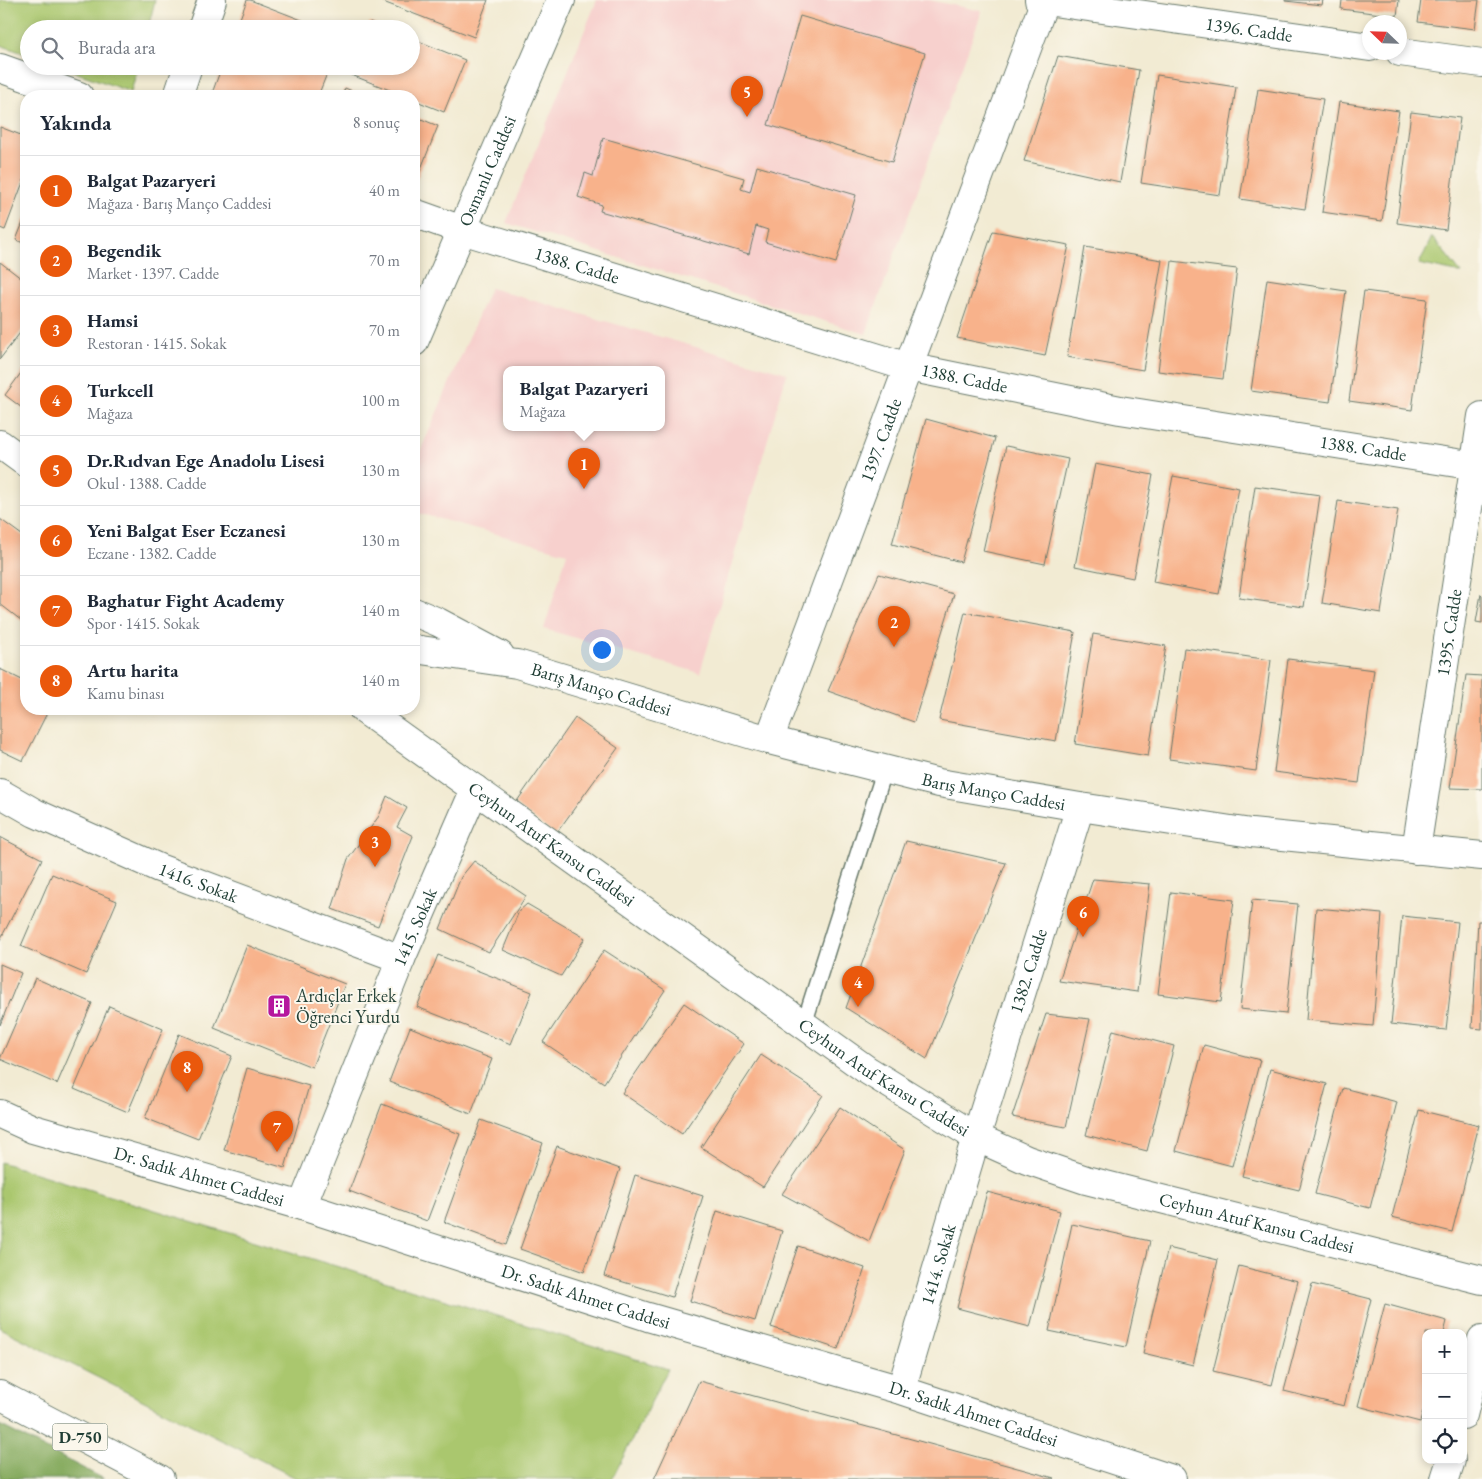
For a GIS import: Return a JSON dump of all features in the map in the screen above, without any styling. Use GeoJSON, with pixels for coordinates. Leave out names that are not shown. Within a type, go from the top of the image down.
{"type":"FeatureCollection","features":[{"type":"Feature","properties":{"kind":"main road"},"geometry":{"type":"LineString","coordinates":[[205,20],[212,0]]}},
{"type":"Feature","properties":{"kind":"main road","name":"Osmanlı Caddesi"},"geometry":{"type":"LineString","coordinates":[[420,328],[561,0]]}},
{"type":"Feature","properties":{"kind":"main road","name":"1396. Cadde"},"geometry":{"type":"LineString","coordinates":[[1043,0],[1362,46]]}},
{"type":"Feature","properties":{"kind":"main road","name":"1397. Cadde"},"geometry":{"type":"LineString","coordinates":[[768,740],[1043,0]]}},
{"type":"Feature","properties":{"kind":"main road"},"geometry":{"type":"LineString","coordinates":[[1407,53],[1482,63]]}},
{"type":"Feature","properties":{"kind":"main road"},"geometry":{"type":"LineString","coordinates":[[0,68],[62,90]]}},
{"type":"Feature","properties":{"kind":"main road"},"geometry":{"type":"LineString","coordinates":[[180,90],[185,75]]}},
{"type":"Feature","properties":{"kind":"main road","name":"1388. Cadde"},"geometry":{"type":"LineString","coordinates":[[420,215],[462,230],[908,367],[1120,410],[1478,467]]}},
{"type":"Feature","properties":{"kind":"main road","name":"1395. Cadde"},"geometry":{"type":"LineString","coordinates":[[1416,850],[1478,467],[1482,416]]}},
{"type":"Feature","properties":{"kind":"main road"},"geometry":{"type":"LineString","coordinates":[[0,444],[20,459]]}},
{"type":"Feature","properties":{"kind":"main road","name":"Barış Manço Caddesi"},"geometry":{"type":"LineString","coordinates":[[420,614],[438,622],[517,664]]}},
{"type":"Feature","properties":{"kind":"main road","name":"Barış Manço Caddesi"},"geometry":{"type":"LineString","coordinates":[[420,650],[517,664],[768,740],[939,783],[1251,833],[1482,856]]}},
{"type":"Feature","properties":{"kind":"main road","name":"Ceyhun Atuf Kansu Caddesi"},"geometry":{"type":"LineString","coordinates":[[371,715],[867,1070],[976,1137],[1027,1160],[1086,1180],[1482,1280]]}},
{"type":"Feature","properties":{"kind":"main road","name":"1415. Sokak"},"geometry":{"type":"LineString","coordinates":[[302,1206],[401,959],[475,789]]}},
{"type":"Feature","properties":{"kind":"main road","name":"1416. Sokak"},"geometry":{"type":"LineString","coordinates":[[0,793],[35,813],[159,868],[401,959]]}},
{"type":"Feature","properties":{"kind":"main road","name":"1382. Cadde"},"geometry":{"type":"LineString","coordinates":[[976,1137],[1080,807]]}},
{"type":"Feature","properties":{"kind":"main road","name":"Dr. Sadık Ahmet Caddesi"},"geometry":{"type":"LineString","coordinates":[[0,1114],[33,1129],[302,1206],[648,1317],[901,1390],[1172,1479]]}},
{"type":"Feature","properties":{"kind":"main road","name":"1414. Sokak"},"geometry":{"type":"LineString","coordinates":[[901,1390],[976,1137]]}},
{"type":"Feature","properties":{"kind":"main road"},"geometry":{"type":"LineString","coordinates":[[1467,1399],[1482,1339]]}},
{"type":"Feature","properties":{"kind":"main road","name":"D-750"},"geometry":{"type":"LineString","coordinates":[[0,1395],[160,1479]]}},
{"type":"Feature","properties":{"kind":"main road"},"geometry":{"type":"LineString","coordinates":[[1445,1479],[1450,1464]]}},
{"type":"Feature","properties":{"kind":"lane"},"geometry":{"type":"LineString","coordinates":[[804,1024],[885,769]]}},
{"type":"Feature","properties":{"kind":"shaded area"},"geometry":{"type":"Polygon","coordinates":[[[597,0],[929,0],[982,11],[866,334],[506,223],[597,0]]]}},
{"type":"Feature","properties":{"kind":"shaded area"},"geometry":{"type":"Polygon","coordinates":[[[490,288],[787,373],[700,673],[544,629],[567,553],[420,514],[420,452],[490,288]]]}},
{"type":"Feature","properties":{"kind":"green space"},"geometry":{"type":"Polygon","coordinates":[[[0,0],[155,0],[150,20],[20,20],[20,52],[0,45],[0,0]]]}},
{"type":"Feature","properties":{"kind":"green space"},"geometry":{"type":"Polygon","coordinates":[[[83,75],[136,75],[132,90],[125,90],[83,75]]]}},
{"type":"Feature","properties":{"kind":"green space"},"geometry":{"type":"Polygon","coordinates":[[[1432,237],[1461,273],[1419,264],[1432,237]]]}},
{"type":"Feature","properties":{"kind":"green space"},"geometry":{"type":"Polygon","coordinates":[[[0,1162],[668,1369],[612,1479],[298,1479],[0,1328],[0,1162]]]}},
{"type":"Feature","properties":{"kind":"green space"},"geometry":{"type":"Polygon","coordinates":[[[0,1425],[104,1479],[0,1479],[0,1425]]]}},
{"type":"Feature","properties":{"kind":"building"},"geometry":{"type":"Polygon","coordinates":[[[247,0],[250,0],[302,20],[239,20],[247,0]]]}},
{"type":"Feature","properties":{"kind":"building"},"geometry":{"type":"Polygon","coordinates":[[[378,0],[488,0],[474,37],[378,0]]]}},
{"type":"Feature","properties":{"kind":"building"},"geometry":{"type":"Polygon","coordinates":[[[1285,0],[1323,0],[1322,5],[1285,0]]]}},
{"type":"Feature","properties":{"kind":"building"},"geometry":{"type":"Polygon","coordinates":[[[1342,0],[1399,0],[1397,15],[1341,9],[1342,0]]]}},
{"type":"Feature","properties":{"kind":"building"},"geometry":{"type":"Polygon","coordinates":[[[1421,0],[1479,0],[1475,29],[1418,22],[1421,0]]]}},
{"type":"Feature","properties":{"kind":"building"},"geometry":{"type":"Polygon","coordinates":[[[800,16],[925,53],[892,162],[768,125],[800,16]]]}},
{"type":"Feature","properties":{"kind":"building"},"geometry":{"type":"Polygon","coordinates":[[[420,42],[465,60],[444,112],[420,102],[420,90],[390,90],[352,75],[420,75],[420,42]]]}},
{"type":"Feature","properties":{"kind":"building"},"geometry":{"type":"Polygon","coordinates":[[[1058,56],[1139,70],[1120,182],[1024,161],[1058,56]]]}},
{"type":"Feature","properties":{"kind":"building"},"geometry":{"type":"Polygon","coordinates":[[[219,75],[326,75],[320,90],[213,90],[219,75]]]}},
{"type":"Feature","properties":{"kind":"building"},"geometry":{"type":"Polygon","coordinates":[[[1157,75],[1236,87],[1220,195],[1141,183],[1157,75]]]}},
{"type":"Feature","properties":{"kind":"building"},"geometry":{"type":"Polygon","coordinates":[[[1258,89],[1323,99],[1305,209],[1240,199],[1258,89]]]}},
{"type":"Feature","properties":{"kind":"building"},"geometry":{"type":"Polygon","coordinates":[[[1339,102],[1399,111],[1382,221],[1322,212],[1339,102]]]}},
{"type":"Feature","properties":{"kind":"building"},"geometry":{"type":"Polygon","coordinates":[[[1411,112],[1460,118],[1446,230],[1397,223],[1411,112]]]}},
{"type":"Feature","properties":{"kind":"building"},"geometry":{"type":"Polygon","coordinates":[[[420,118],[438,126],[420,171],[420,118]]]}},
{"type":"Feature","properties":{"kind":"building"},"geometry":{"type":"Polygon","coordinates":[[[0,127],[20,135],[20,190],[5,230],[0,228],[0,127]]]}},
{"type":"Feature","properties":{"kind":"building"},"geometry":{"type":"Polygon","coordinates":[[[603,138],[744,178],[741,189],[750,192],[757,166],[856,195],[836,263],[765,242],[768,230],[756,226],[749,254],[600,211],[602,205],[578,197],[585,173],[593,176],[603,138]]]}},
{"type":"Feature","properties":{"kind":"building"},"geometry":{"type":"Polygon","coordinates":[[[20,230],[20,242],[16,240],[20,230]]]}},
{"type":"Feature","properties":{"kind":"building"},"geometry":{"type":"Polygon","coordinates":[[[993,231],[1069,245],[1045,356],[957,338],[993,231]]]}},
{"type":"Feature","properties":{"kind":"building"},"geometry":{"type":"Polygon","coordinates":[[[1085,247],[1162,260],[1143,370],[1067,357],[1085,247]]]}},
{"type":"Feature","properties":{"kind":"building"},"geometry":{"type":"Polygon","coordinates":[[[1172,261],[1237,269],[1223,379],[1158,371],[1172,261]]]}},
{"type":"Feature","properties":{"kind":"building"},"geometry":{"type":"Polygon","coordinates":[[[0,262],[20,277],[20,333],[0,359],[0,262]]]}},
{"type":"Feature","properties":{"kind":"building"},"geometry":{"type":"Polygon","coordinates":[[[1267,279],[1346,291],[1330,402],[1251,391],[1267,279]]]}},
{"type":"Feature","properties":{"kind":"building"},"geometry":{"type":"Polygon","coordinates":[[[1364,291],[1427,299],[1412,410],[1349,401],[1364,291]]]}},
{"type":"Feature","properties":{"kind":"building"},"geometry":{"type":"Polygon","coordinates":[[[20,374],[20,406],[5,395],[20,374]]]}},
{"type":"Feature","properties":{"kind":"building"},"geometry":{"type":"Polygon","coordinates":[[[926,419],[995,438],[961,562],[892,544],[926,419]]]}},
{"type":"Feature","properties":{"kind":"building"},"geometry":{"type":"Polygon","coordinates":[[[1006,446],[1068,459],[1045,564],[983,551],[1006,446]]]}},
{"type":"Feature","properties":{"kind":"building"},"geometry":{"type":"Polygon","coordinates":[[[1095,464],[1153,475],[1133,578],[1075,566],[1095,464]]]}},
{"type":"Feature","properties":{"kind":"building"},"geometry":{"type":"Polygon","coordinates":[[[1173,476],[1239,488],[1219,594],[1153,582],[1173,476]]]}},
{"type":"Feature","properties":{"kind":"building"},"geometry":{"type":"Polygon","coordinates":[[[1255,486],[1320,495],[1304,607],[1239,598],[1255,486]]]}},
{"type":"Feature","properties":{"kind":"building"},"geometry":{"type":"Polygon","coordinates":[[[1338,501],[1398,510],[1381,613],[1322,603],[1338,501]]]}},
{"type":"Feature","properties":{"kind":"building"},"geometry":{"type":"Polygon","coordinates":[[[0,519],[20,534],[20,619],[0,604],[0,519]]]}},
{"type":"Feature","properties":{"kind":"building"},"geometry":{"type":"Polygon","coordinates":[[[879,574],[954,594],[914,722],[828,691],[879,574]]]}},
{"type":"Feature","properties":{"kind":"building"},"geometry":{"type":"Polygon","coordinates":[[[1482,595],[1482,623],[1476,622],[1482,595]]]}},
{"type":"Feature","properties":{"kind":"building"},"geometry":{"type":"Polygon","coordinates":[[[965,612],[1075,632],[1056,741],[939,720],[965,612]]]}},
{"type":"Feature","properties":{"kind":"building"},"geometry":{"type":"Polygon","coordinates":[[[1093,634],[1166,646],[1148,756],[1075,744],[1093,634]]]}},
{"type":"Feature","properties":{"kind":"building"},"geometry":{"type":"Polygon","coordinates":[[[1184,648],[1271,660],[1256,771],[1169,759],[1184,648]]]}},
{"type":"Feature","properties":{"kind":"building"},"geometry":{"type":"Polygon","coordinates":[[[1288,659],[1374,670],[1359,783],[1274,772],[1288,659]]]}},
{"type":"Feature","properties":{"kind":"building"},"geometry":{"type":"Polygon","coordinates":[[[0,669],[20,679],[20,715],[46,715],[23,761],[0,750],[0,669]]]}},
{"type":"Feature","properties":{"kind":"building"},"geometry":{"type":"Polygon","coordinates":[[[1466,675],[1482,676],[1482,789],[1450,788],[1466,675]]]}},
{"type":"Feature","properties":{"kind":"building"},"geometry":{"type":"Polygon","coordinates":[[[575,718],[618,748],[555,835],[515,804],[575,718]]]}},
{"type":"Feature","properties":{"kind":"building"},"geometry":{"type":"Polygon","coordinates":[[[387,796],[407,808],[397,827],[413,836],[378,926],[332,909],[348,859],[379,816],[387,796]]]}},
{"type":"Feature","properties":{"kind":"building"},"geometry":{"type":"Polygon","coordinates":[[[0,837],[42,859],[0,940],[0,837]]]}},
{"type":"Feature","properties":{"kind":"building"},"geometry":{"type":"Polygon","coordinates":[[[906,841],[1006,863],[927,1059],[846,1008],[906,841]]]}},
{"type":"Feature","properties":{"kind":"building"},"geometry":{"type":"Polygon","coordinates":[[[474,861],[526,896],[489,952],[440,929],[461,877],[474,861]]]}},
{"type":"Feature","properties":{"kind":"building"},"geometry":{"type":"Polygon","coordinates":[[[52,874],[117,901],[86,974],[21,946],[52,874]]]}},
{"type":"Feature","properties":{"kind":"building"},"geometry":{"type":"Polygon","coordinates":[[[1093,879],[1150,884],[1137,992],[1059,981],[1093,879]]]}},
{"type":"Feature","properties":{"kind":"building"},"geometry":{"type":"Polygon","coordinates":[[[1171,892],[1234,900],[1221,1002],[1158,994],[1171,892]]]}},
{"type":"Feature","properties":{"kind":"building"},"geometry":{"type":"Polygon","coordinates":[[[1252,900],[1298,904],[1286,1014],[1240,1009],[1252,900]]]}},
{"type":"Feature","properties":{"kind":"building"},"geometry":{"type":"Polygon","coordinates":[[[527,904],[585,938],[561,976],[503,950],[519,911],[527,904]]]}},
{"type":"Feature","properties":{"kind":"building"},"geometry":{"type":"Polygon","coordinates":[[[1316,908],[1382,914],[1373,1026],[1306,1020],[1316,908]]]}},
{"type":"Feature","properties":{"kind":"building"},"geometry":{"type":"Polygon","coordinates":[[[1402,916],[1458,922],[1446,1030],[1391,1024],[1402,916]]]}},
{"type":"Feature","properties":{"kind":"building"},"geometry":{"type":"Polygon","coordinates":[[[1478,921],[1482,921],[1482,1029],[1472,1028],[1478,921]]]}},
{"type":"Feature","properties":{"kind":"building","name":"Ardıçlar Erkek Öğrenci Yurdu"},"geometry":{"type":"Polygon","coordinates":[[[247,945],[345,984],[312,1067],[214,1028],[247,945]]]}},
{"type":"Feature","properties":{"kind":"building"},"geometry":{"type":"Polygon","coordinates":[[[604,950],[665,990],[604,1083],[543,1042],[604,950]]]}},
{"type":"Feature","properties":{"kind":"building"},"geometry":{"type":"Polygon","coordinates":[[[438,955],[532,992],[511,1044],[417,1007],[438,955]]]}},
{"type":"Feature","properties":{"kind":"building"},"geometry":{"type":"Polygon","coordinates":[[[0,964],[21,973],[0,1025],[0,964]]]}},
{"type":"Feature","properties":{"kind":"building"},"geometry":{"type":"Polygon","coordinates":[[[35,978],[92,1003],[57,1084],[0,1059],[35,978]]]}},
{"type":"Feature","properties":{"kind":"building"},"geometry":{"type":"Polygon","coordinates":[[[684,1003],[744,1044],[682,1134],[622,1093],[684,1003]]]}},
{"type":"Feature","properties":{"kind":"building"},"geometry":{"type":"Polygon","coordinates":[[[109,1006],[163,1029],[128,1112],[74,1089],[109,1006]]]}},
{"type":"Feature","properties":{"kind":"building"},"geometry":{"type":"Polygon","coordinates":[[[1046,1014],[1090,1019],[1066,1127],[1012,1117],[1046,1014]]]}},
{"type":"Feature","properties":{"kind":"building"},"geometry":{"type":"Polygon","coordinates":[[[410,1027],[492,1059],[471,1114],[389,1082],[410,1027]]]}},
{"type":"Feature","properties":{"kind":"building"},"geometry":{"type":"Polygon","coordinates":[[[1113,1030],[1174,1046],[1147,1151],[1086,1135],[1113,1030]]]}},
{"type":"Feature","properties":{"kind":"building"},"geometry":{"type":"Polygon","coordinates":[[[179,1034],[232,1056],[198,1139],[145,1118],[179,1034]]]}},
{"type":"Feature","properties":{"kind":"building"},"geometry":{"type":"Polygon","coordinates":[[[1204,1045],[1260,1060],[1232,1166],[1176,1151],[1204,1045]]]}},
{"type":"Feature","properties":{"kind":"building"},"geometry":{"type":"Polygon","coordinates":[[[761,1055],[823,1095],[763,1187],[701,1147],[761,1055]]]}},
{"type":"Feature","properties":{"kind":"building"},"geometry":{"type":"Polygon","coordinates":[[[247,1068],[309,1086],[285,1168],[224,1150],[247,1068]]]}},
{"type":"Feature","properties":{"kind":"building"},"geometry":{"type":"Polygon","coordinates":[[[1270,1069],[1327,1084],[1299,1190],[1242,1176],[1270,1069]]]}},
{"type":"Feature","properties":{"kind":"building"},"geometry":{"type":"Polygon","coordinates":[[[1343,1088],[1397,1102],[1370,1208],[1315,1194],[1343,1088]]]}},
{"type":"Feature","properties":{"kind":"building"},"geometry":{"type":"Polygon","coordinates":[[[382,1104],[460,1134],[427,1221],[349,1191],[382,1104]]]}},
{"type":"Feature","properties":{"kind":"building"},"geometry":{"type":"Polygon","coordinates":[[[840,1107],[905,1150],[869,1241],[782,1194],[840,1107]]]}},
{"type":"Feature","properties":{"kind":"building"},"geometry":{"type":"Polygon","coordinates":[[[1419,1110],[1479,1125],[1452,1232],[1392,1217],[1419,1110]]]}},
{"type":"Feature","properties":{"kind":"building"},"geometry":{"type":"Polygon","coordinates":[[[481,1120],[543,1143],[506,1245],[444,1222],[481,1120]]]}},
{"type":"Feature","properties":{"kind":"building"},"geometry":{"type":"Polygon","coordinates":[[[557,1146],[620,1169],[584,1272],[520,1249],[557,1146]]]}},
{"type":"Feature","properties":{"kind":"building"},"geometry":{"type":"Polygon","coordinates":[[[635,1175],[703,1196],[672,1297],[604,1276],[635,1175]]]}},
{"type":"Feature","properties":{"kind":"building"},"geometry":{"type":"Polygon","coordinates":[[[987,1192],[1060,1211],[1030,1327],[957,1308],[987,1192]]]}},
{"type":"Feature","properties":{"kind":"building"},"geometry":{"type":"Polygon","coordinates":[[[717,1211],[782,1231],[755,1321],[690,1301],[717,1211]]]}},
{"type":"Feature","properties":{"kind":"building"},"geometry":{"type":"Polygon","coordinates":[[[1072,1224],[1150,1241],[1126,1347],[1049,1331],[1072,1224]]]}},
{"type":"Feature","properties":{"kind":"building"},"geometry":{"type":"Polygon","coordinates":[[[798,1246],[865,1268],[838,1349],[771,1327],[798,1246]]]}},
{"type":"Feature","properties":{"kind":"building"},"geometry":{"type":"Polygon","coordinates":[[[1168,1248],[1218,1260],[1193,1365],[1143,1353],[1168,1248]]]}},
{"type":"Feature","properties":{"kind":"building"},"geometry":{"type":"Polygon","coordinates":[[[1239,1266],[1298,1281],[1272,1385],[1213,1371],[1239,1266]]]}},
{"type":"Feature","properties":{"kind":"building"},"geometry":{"type":"Polygon","coordinates":[[[1312,1284],[1371,1299],[1344,1406],[1284,1391],[1312,1284]]]}},
{"type":"Feature","properties":{"kind":"building"},"geometry":{"type":"Polygon","coordinates":[[[1385,1304],[1447,1321],[1445,1329],[1422,1329],[1422,1415],[1420,1422],[1358,1406],[1385,1304]]]}},
{"type":"Feature","properties":{"kind":"building"},"geometry":{"type":"Polygon","coordinates":[[[699,1381],[1054,1478],[1054,1479],[654,1479],[699,1381]]]}},
{"type":"Feature","properties":{"kind":"place","name":"Dr.Rıdvan Ege Anadolu Lisesi"},"geometry":{"type":"Point","coordinates":[747,117]}},
{"type":"Feature","properties":{"kind":"place","name":"Balgat Pazaryeri"},"geometry":{"type":"Point","coordinates":[584,489]}},
{"type":"Feature","properties":{"kind":"place","name":"Begendik"},"geometry":{"type":"Point","coordinates":[894,647]}},
{"type":"Feature","properties":{"kind":"place","name":"Hamsi"},"geometry":{"type":"Point","coordinates":[375,867]}},
{"type":"Feature","properties":{"kind":"place","name":"Yeni Balgat Eser Eczanesi"},"geometry":{"type":"Point","coordinates":[1083,937]}},
{"type":"Feature","properties":{"kind":"place","name":"Ardıçlar Erkek Öğrenci Yurdu"},"geometry":{"type":"Point","coordinates":[279,1006]}},
{"type":"Feature","properties":{"kind":"place","name":"Turkcell"},"geometry":{"type":"Point","coordinates":[858,1007]}},
{"type":"Feature","properties":{"kind":"place","name":"Artu harita"},"geometry":{"type":"Point","coordinates":[187,1092]}},
{"type":"Feature","properties":{"kind":"place","name":"Baghatur Fight Academy"},"geometry":{"type":"Point","coordinates":[277,1152]}}]}
